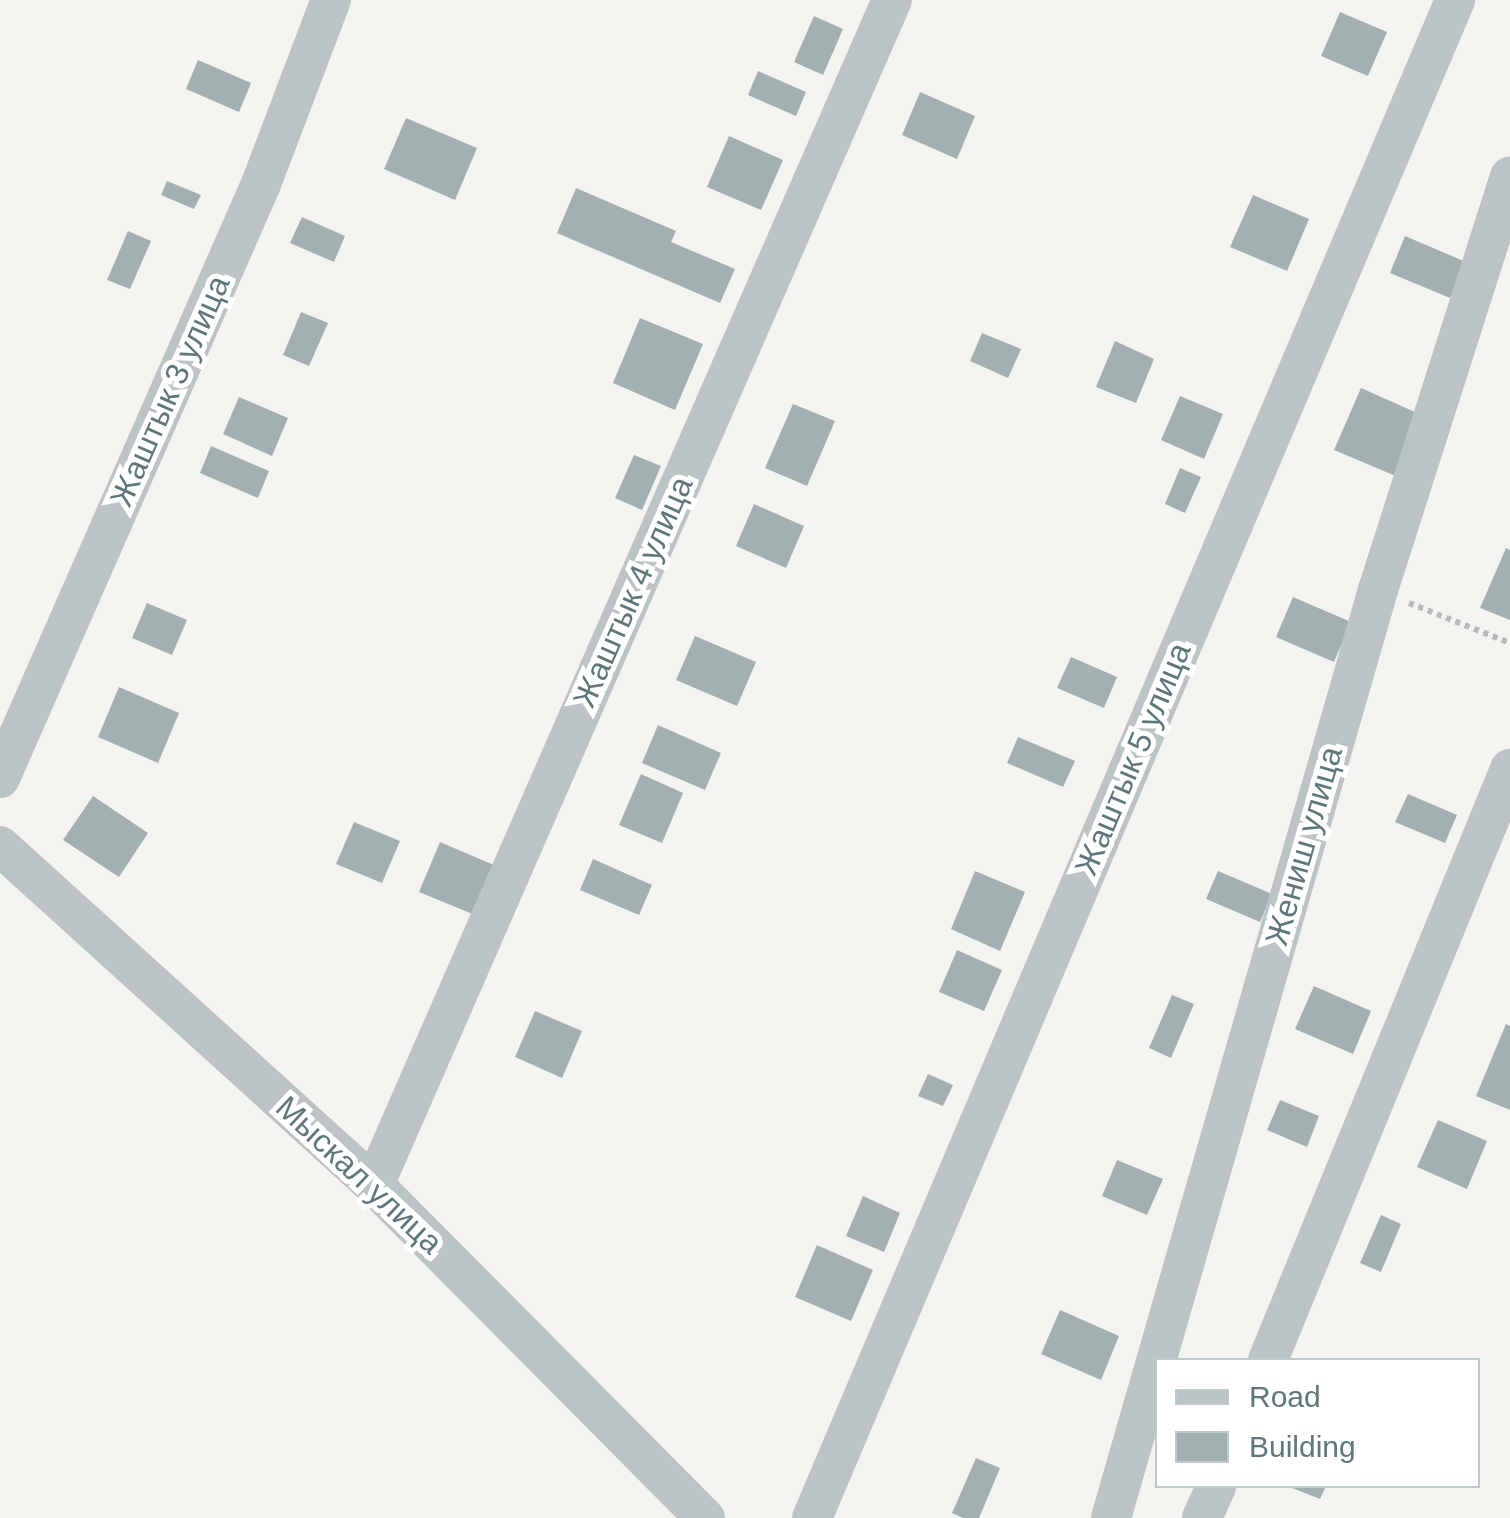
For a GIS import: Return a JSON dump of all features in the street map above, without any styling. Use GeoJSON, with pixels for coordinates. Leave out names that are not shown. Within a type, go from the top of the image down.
{"type":"FeatureCollection","features":[{"type":"Feature","properties":{"kind":"street","name":"Жаштык 3 улица"},"geometry":{"type":"LineString","coordinates":[[0,778],[261,184],[330,0]]}},
{"type":"Feature","properties":{"kind":"street","name":"Жаштык 4 улица"},"geometry":{"type":"LineString","coordinates":[[374,1185],[892,0]]}},
{"type":"Feature","properties":{"kind":"street","name":"Жаштык 5 улица"},"geometry":{"type":"LineString","coordinates":[[812,1518],[1455,0]]}},
{"type":"Feature","properties":{"kind":"street","name":"Жениш улица"},"geometry":{"type":"LineString","coordinates":[[1157,1358],[1378,590],[1510,177]]}},
{"type":"Feature","properties":{"kind":"street"},"geometry":{"type":"LineString","coordinates":[[1269,1358],[1510,769]]}},
{"type":"Feature","properties":{"kind":"street","name":"Мыскал улица"},"geometry":{"type":"LineString","coordinates":[[0,846],[374,1185],[705,1518]]}},
{"type":"Feature","properties":{"kind":"street","name":"Жениш улица"},"geometry":{"type":"LineString","coordinates":[[1111,1518],[1155,1365]]}},
{"type":"Feature","properties":{"kind":"street"},"geometry":{"type":"LineString","coordinates":[[1202,1518],[1215,1488]]}},
{"type":"Feature","properties":{"kind":"path"},"geometry":{"type":"LineString","coordinates":[[1378,590],[1510,643]]}},
{"type":"Feature","properties":{"kind":"building"},"geometry":{"type":"Polygon","coordinates":[[[1340,12],[1387,32],[1368,76],[1321,56],[1340,12]]]}},
{"type":"Feature","properties":{"kind":"building"},"geometry":{"type":"Polygon","coordinates":[[[814,16],[843,29],[823,75],[794,62],[814,16]]]}},
{"type":"Feature","properties":{"kind":"building"},"geometry":{"type":"Polygon","coordinates":[[[198,60],[251,83],[239,112],[186,89],[198,60]]]}},
{"type":"Feature","properties":{"kind":"building"},"geometry":{"type":"Polygon","coordinates":[[[758,71],[806,92],[796,116],[748,95],[758,71]]]}},
{"type":"Feature","properties":{"kind":"building"},"geometry":{"type":"Polygon","coordinates":[[[920,92],[975,116],[957,159],[902,135],[920,92]]]}},
{"type":"Feature","properties":{"kind":"building"},"geometry":{"type":"Polygon","coordinates":[[[406,118],[477,148],[455,200],[384,169],[406,118]]]}},
{"type":"Feature","properties":{"kind":"building"},"geometry":{"type":"Polygon","coordinates":[[[729,136],[783,160],[761,210],[707,187],[729,136]]]}},
{"type":"Feature","properties":{"kind":"building"},"geometry":{"type":"Polygon","coordinates":[[[167,181],[201,195],[194,209],[161,195],[167,181]]]}},
{"type":"Feature","properties":{"kind":"building"},"geometry":{"type":"Polygon","coordinates":[[[576,188],[676,231],[671,242],[735,269],[720,303],[557,233],[576,188]]]}},
{"type":"Feature","properties":{"kind":"building"},"geometry":{"type":"Polygon","coordinates":[[[1253,195],[1309,219],[1287,271],[1230,247],[1253,195]]]}},
{"type":"Feature","properties":{"kind":"building"},"geometry":{"type":"Polygon","coordinates":[[[302,217],[345,236],[334,262],[290,243],[302,217]]]}},
{"type":"Feature","properties":{"kind":"building"},"geometry":{"type":"Polygon","coordinates":[[[128,231],[151,241],[130,289],[107,280],[128,231]]]}},
{"type":"Feature","properties":{"kind":"building"},"geometry":{"type":"Polygon","coordinates":[[[1405,236],[1466,262],[1450,298],[1390,273],[1405,236]]]}},
{"type":"Feature","properties":{"kind":"building"},"geometry":{"type":"Polygon","coordinates":[[[301,312],[328,323],[309,366],[283,355],[301,312]]]}},
{"type":"Feature","properties":{"kind":"building"},"geometry":{"type":"Polygon","coordinates":[[[640,318],[703,344],[675,410],[613,383],[640,318]]]}},
{"type":"Feature","properties":{"kind":"building"},"geometry":{"type":"Polygon","coordinates":[[[982,333],[1021,349],[1008,378],[970,361],[982,333]]]}},
{"type":"Feature","properties":{"kind":"building"},"geometry":{"type":"Polygon","coordinates":[[[1115,341],[1154,359],[1136,403],[1096,387],[1115,341]]]}},
{"type":"Feature","properties":{"kind":"building"},"geometry":{"type":"Polygon","coordinates":[[[1361,388],[1424,416],[1398,477],[1334,450],[1361,388]]]}},
{"type":"Feature","properties":{"kind":"building"},"geometry":{"type":"Polygon","coordinates":[[[1180,396],[1223,414],[1204,459],[1161,440],[1180,396]]]}},
{"type":"Feature","properties":{"kind":"building"},"geometry":{"type":"Polygon","coordinates":[[[239,397],[288,418],[272,456],[223,434],[239,397]]]}},
{"type":"Feature","properties":{"kind":"building"},"geometry":{"type":"Polygon","coordinates":[[[793,404],[835,421],[807,486],[765,468],[793,404]]]}},
{"type":"Feature","properties":{"kind":"building"},"geometry":{"type":"Polygon","coordinates":[[[211,446],[269,471],[258,498],[200,473],[211,446]]]}},
{"type":"Feature","properties":{"kind":"building"},"geometry":{"type":"Polygon","coordinates":[[[634,455],[661,466],[642,510],[615,498],[634,455]]]}},
{"type":"Feature","properties":{"kind":"building"},"geometry":{"type":"Polygon","coordinates":[[[1180,468],[1201,477],[1185,513],[1165,504],[1180,468]]]}},
{"type":"Feature","properties":{"kind":"building"},"geometry":{"type":"Polygon","coordinates":[[[754,504],[804,526],[786,568],[736,546],[754,504]]]}},
{"type":"Feature","properties":{"kind":"building"},"geometry":{"type":"Polygon","coordinates":[[[1506,548],[1510,550],[1510,620],[1480,608],[1506,548]]]}},
{"type":"Feature","properties":{"kind":"building"},"geometry":{"type":"Polygon","coordinates":[[[1293,597],[1351,622],[1334,662],[1276,637],[1293,597]]]}},
{"type":"Feature","properties":{"kind":"building"},"geometry":{"type":"Polygon","coordinates":[[[147,603],[187,620],[172,655],[132,638],[147,603]]]}},
{"type":"Feature","properties":{"kind":"building"},"geometry":{"type":"Polygon","coordinates":[[[695,636],[756,662],[737,706],[676,680],[695,636]]]}},
{"type":"Feature","properties":{"kind":"building"},"geometry":{"type":"Polygon","coordinates":[[[1071,657],[1117,677],[1104,708],[1057,688],[1071,657]]]}},
{"type":"Feature","properties":{"kind":"building"},"geometry":{"type":"Polygon","coordinates":[[[119,687],[179,713],[158,763],[98,737],[119,687]]]}},
{"type":"Feature","properties":{"kind":"building"},"geometry":{"type":"Polygon","coordinates":[[[658,725],[721,753],[705,790],[642,763],[658,725]]]}},
{"type":"Feature","properties":{"kind":"building"},"geometry":{"type":"Polygon","coordinates":[[[1018,737],[1075,761],[1063,787],[1007,763],[1018,737]]]}},
{"type":"Feature","properties":{"kind":"building"},"geometry":{"type":"Polygon","coordinates":[[[641,774],[683,793],[662,843],[619,825],[641,774]]]}},
{"type":"Feature","properties":{"kind":"building"},"geometry":{"type":"Polygon","coordinates":[[[1408,794],[1457,815],[1445,843],[1395,822],[1408,794]]]}},
{"type":"Feature","properties":{"kind":"building"},"geometry":{"type":"Polygon","coordinates":[[[93,796],[148,833],[119,877],[63,840],[93,796]]]}},
{"type":"Feature","properties":{"kind":"building"},"geometry":{"type":"Polygon","coordinates":[[[354,822],[400,841],[382,883],[336,864],[354,822]]]}},
{"type":"Feature","properties":{"kind":"building"},"geometry":{"type":"Polygon","coordinates":[[[440,842],[496,866],[475,915],[419,892],[440,842]]]}},
{"type":"Feature","properties":{"kind":"building"},"geometry":{"type":"Polygon","coordinates":[[[593,859],[652,885],[639,915],[580,890],[593,859]]]}},
{"type":"Feature","properties":{"kind":"building"},"geometry":{"type":"Polygon","coordinates":[[[975,871],[1025,892],[1000,951],[951,929],[975,871]]]}},
{"type":"Feature","properties":{"kind":"building"},"geometry":{"type":"Polygon","coordinates":[[[1218,871],[1272,894],[1260,922],[1206,899],[1218,871]]]}},
{"type":"Feature","properties":{"kind":"building"},"geometry":{"type":"Polygon","coordinates":[[[957,950],[1002,970],[984,1011],[939,992],[957,950]]]}},
{"type":"Feature","properties":{"kind":"building"},"geometry":{"type":"Polygon","coordinates":[[[1314,986],[1371,1011],[1353,1054],[1295,1029],[1314,986]]]}},
{"type":"Feature","properties":{"kind":"building"},"geometry":{"type":"Polygon","coordinates":[[[1172,995],[1194,1004],[1171,1058],[1149,1048],[1172,995]]]}},
{"type":"Feature","properties":{"kind":"building"},"geometry":{"type":"Polygon","coordinates":[[[535,1011],[582,1031],[562,1078],[515,1057],[535,1011]]]}},
{"type":"Feature","properties":{"kind":"building"},"geometry":{"type":"Polygon","coordinates":[[[1506,1024],[1510,1026],[1510,1110],[1476,1096],[1506,1024]]]}},
{"type":"Feature","properties":{"kind":"building"},"geometry":{"type":"Polygon","coordinates":[[[928,1074],[953,1085],[943,1106],[918,1096],[928,1074]]]}},
{"type":"Feature","properties":{"kind":"building"},"geometry":{"type":"Polygon","coordinates":[[[1280,1100],[1319,1116],[1307,1147],[1267,1130],[1280,1100]]]}},
{"type":"Feature","properties":{"kind":"building"},"geometry":{"type":"Polygon","coordinates":[[[1438,1120],[1487,1141],[1467,1189],[1417,1167],[1438,1120]]]}},
{"type":"Feature","properties":{"kind":"building"},"geometry":{"type":"Polygon","coordinates":[[[1117,1160],[1163,1179],[1147,1215],[1102,1196],[1117,1160]]]}},
{"type":"Feature","properties":{"kind":"building"},"geometry":{"type":"Polygon","coordinates":[[[863,1196],[900,1213],[884,1252],[846,1236],[863,1196]]]}},
{"type":"Feature","properties":{"kind":"building"},"geometry":{"type":"Polygon","coordinates":[[[1381,1215],[1401,1224],[1381,1272],[1360,1263],[1381,1215]]]}},
{"type":"Feature","properties":{"kind":"building"},"geometry":{"type":"Polygon","coordinates":[[[817,1245],[873,1270],[851,1321],[795,1297],[817,1245]]]}},
{"type":"Feature","properties":{"kind":"building"},"geometry":{"type":"Polygon","coordinates":[[[1060,1310],[1119,1336],[1101,1380],[1041,1354],[1060,1310]]]}},
{"type":"Feature","properties":{"kind":"building"},"geometry":{"type":"Polygon","coordinates":[[[976,1458],[1000,1468],[979,1518],[963,1518],[952,1513],[976,1458]]]}},
{"type":"Feature","properties":{"kind":"building"},"geometry":{"type":"Polygon","coordinates":[[[1292,1488],[1325,1488],[1320,1499],[1292,1488]]]}}]}
